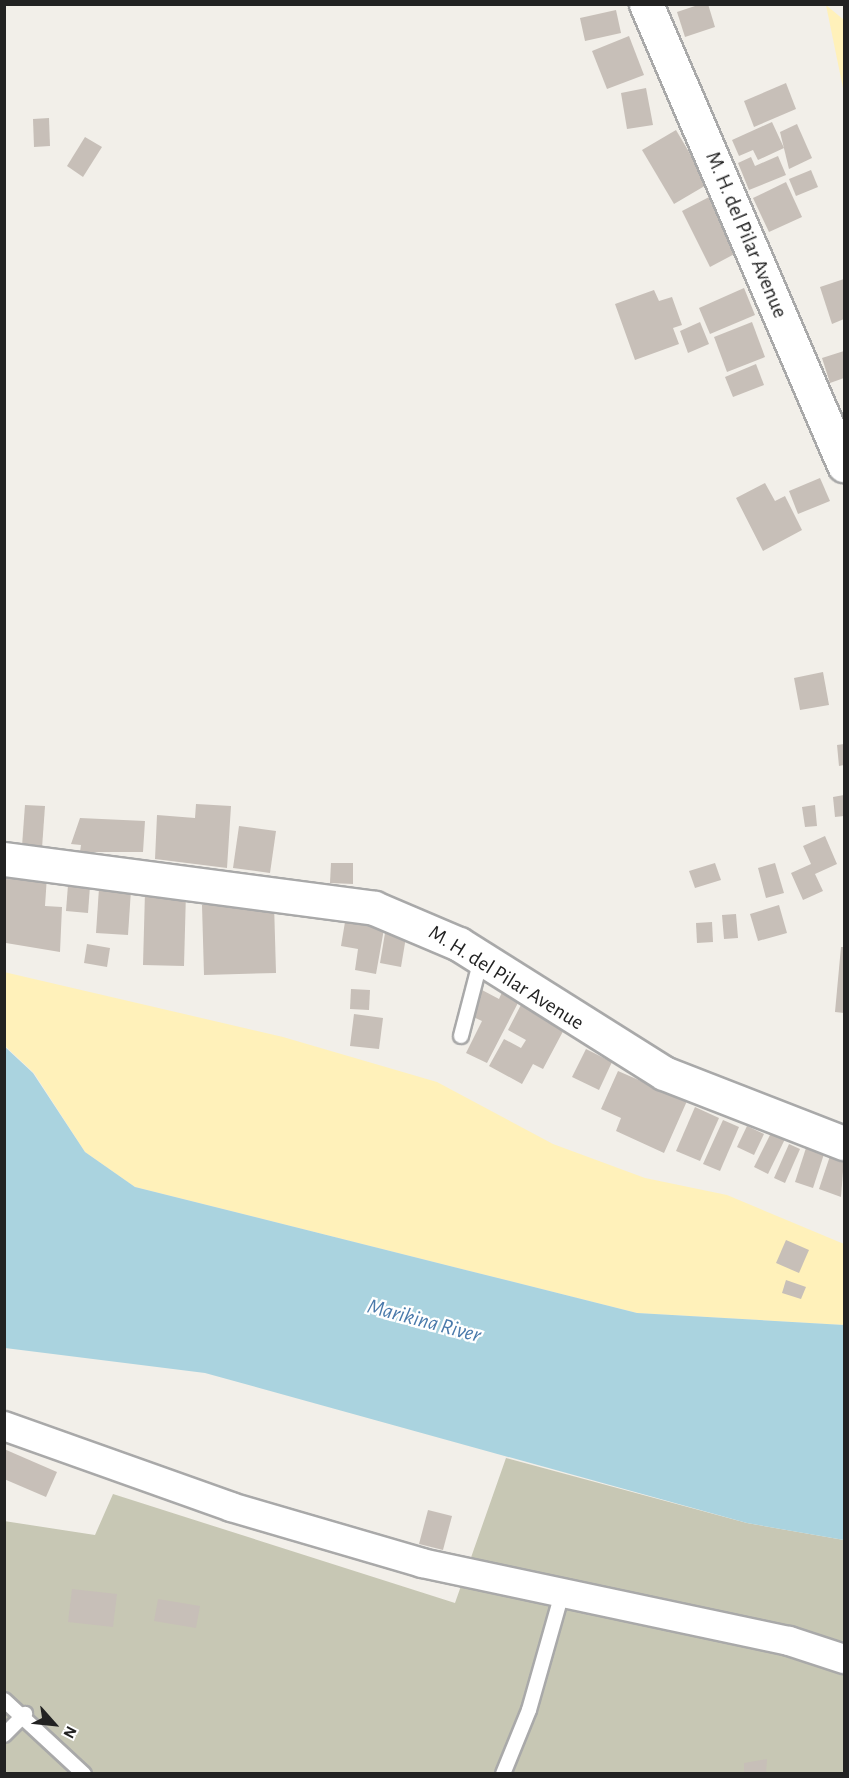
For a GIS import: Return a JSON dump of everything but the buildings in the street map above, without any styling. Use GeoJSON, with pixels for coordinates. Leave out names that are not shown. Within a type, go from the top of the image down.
{"type":"FeatureCollection","features":[{"type":"Feature","properties":{"kind":"street","name":"M. H. del Pilar Avenue"},"geometry":{"type":"LineString","coordinates":[[646,4],[844,465]]}},
{"type":"Feature","properties":{"kind":"street","name":"M. H. del Pilar Avenue"},"geometry":{"type":"LineString","coordinates":[[4,859],[374,908],[412,921],[481,959],[664,1073],[844,1143]]}},
{"type":"Feature","properties":{"kind":"street"},"geometry":{"type":"LineString","coordinates":[[4,1426],[231,1507],[422,1563],[561,1597],[789,1641],[844,1659]]}},
{"type":"Feature","properties":{"kind":"lane"},"geometry":{"type":"LineString","coordinates":[[461,1036],[481,959]]}},
{"type":"Feature","properties":{"kind":"lane"},"geometry":{"type":"LineString","coordinates":[[503,1773],[529,1710],[561,1597]]}},
{"type":"Feature","properties":{"kind":"lane"},"geometry":{"type":"LineString","coordinates":[[4,1700],[25,1714],[84,1773]]}},
{"type":"Feature","properties":{"kind":"lane"},"geometry":{"type":"LineString","coordinates":[[4,1735],[25,1714]]}},
{"type":"Feature","properties":{"kind":"shaded area"},"geometry":{"type":"Polygon","coordinates":[[[506,1458],[747,1523],[844,1540],[844,1773],[5,1773],[4,1521],[95,1535],[113,1494],[455,1603],[506,1458]]]}},
{"type":"Feature","properties":{"kind":"sand"},"geometry":{"type":"Polygon","coordinates":[[[826,5],[844,20],[844,93],[826,5]]]}},
{"type":"Feature","properties":{"kind":"sand"},"geometry":{"type":"Polygon","coordinates":[[[4,972],[283,1037],[437,1082],[553,1144],[645,1178],[727,1195],[844,1244],[844,1325],[637,1313],[135,1187],[85,1152],[34,1073],[5,1046],[4,972]]]}},
{"type":"Feature","properties":{"kind":"water","name":"Marikina River"},"geometry":{"type":"Polygon","coordinates":[[[4,1046],[33,1073],[85,1152],[135,1187],[637,1313],[844,1325],[844,1540],[747,1523],[205,1373],[5,1348],[4,1046]]]}}]}
